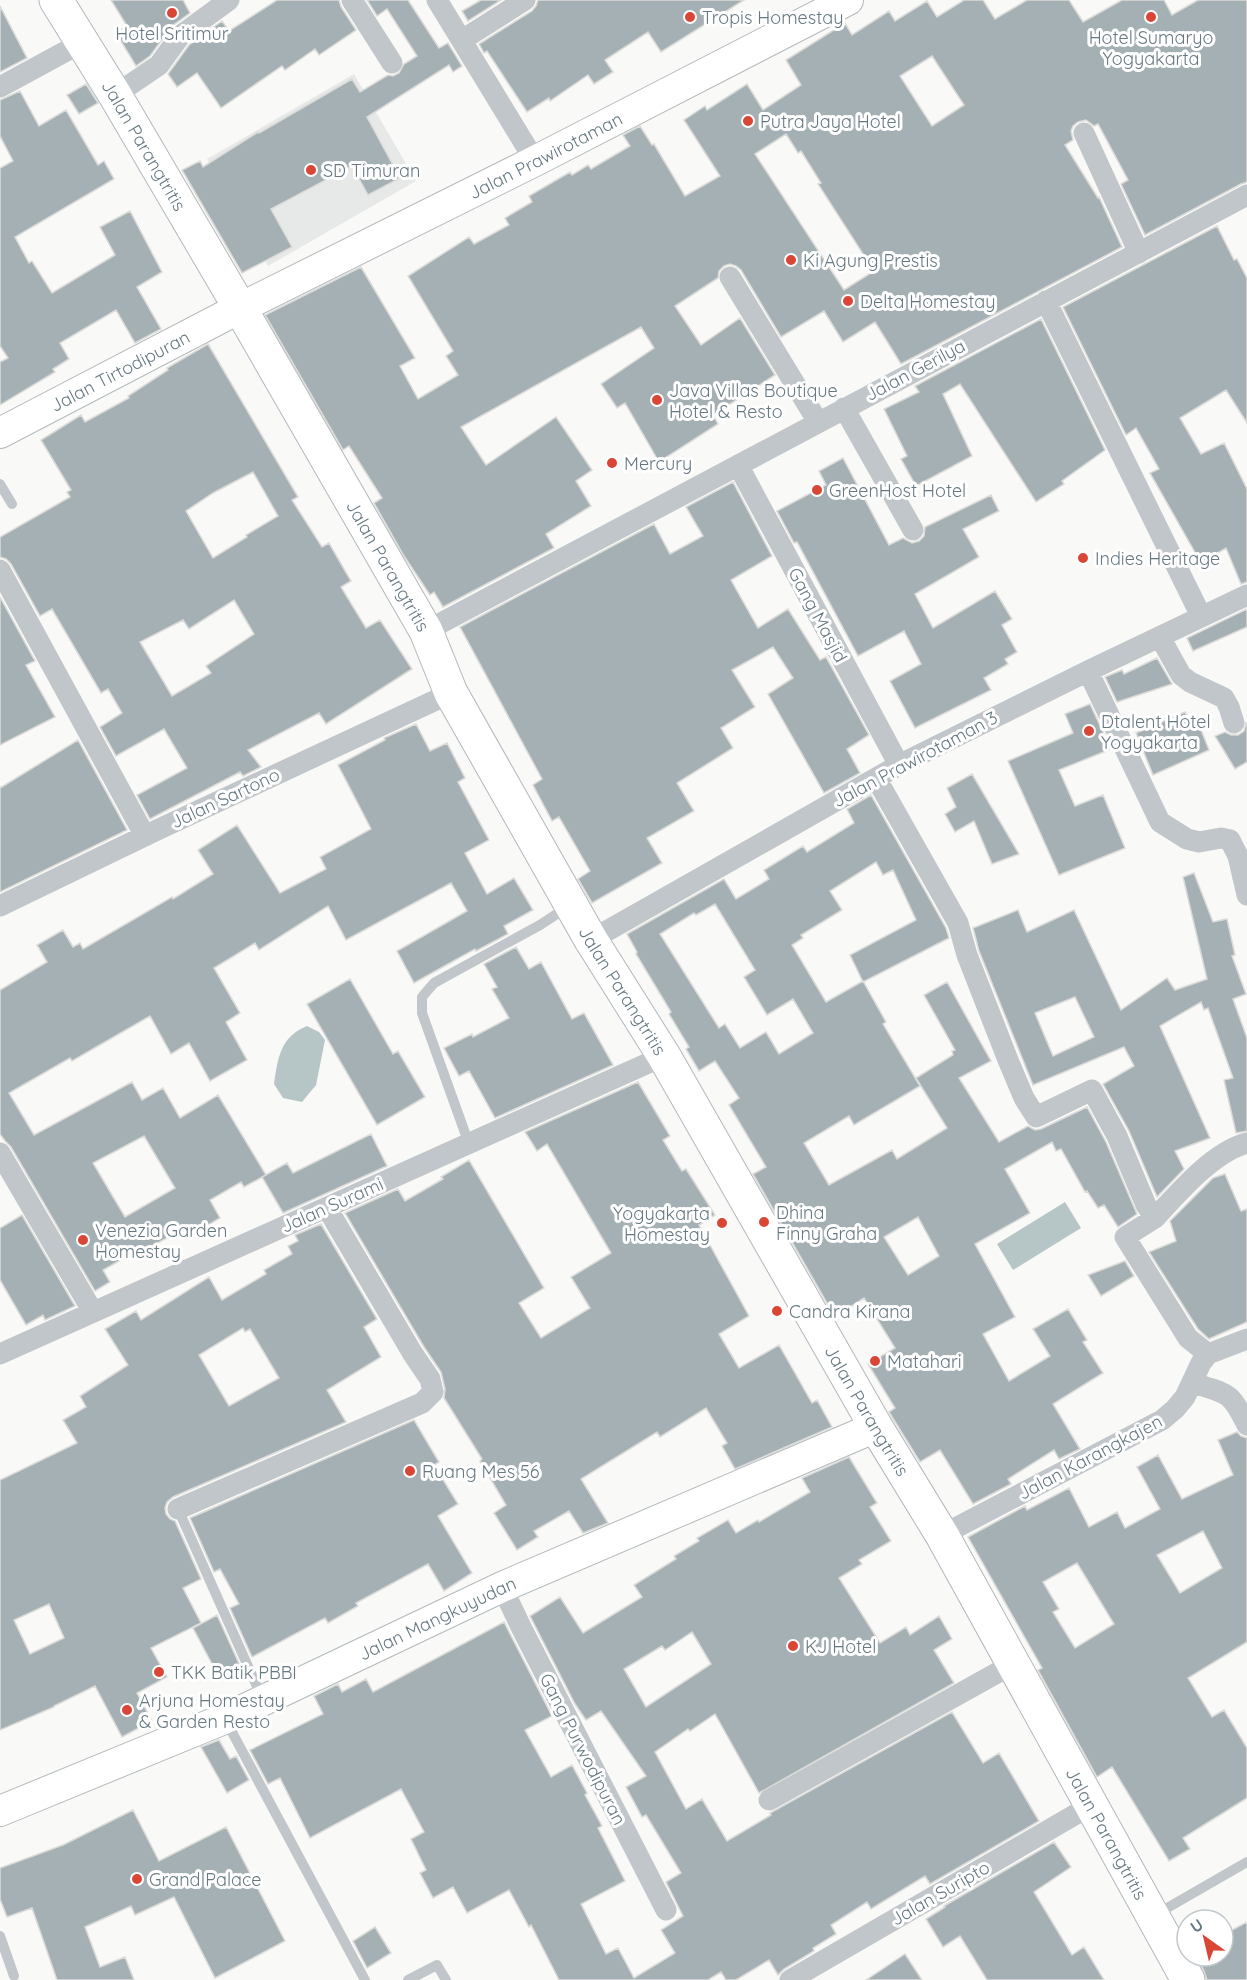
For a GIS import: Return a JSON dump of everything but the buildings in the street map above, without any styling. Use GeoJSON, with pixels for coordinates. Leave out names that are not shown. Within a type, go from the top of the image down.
{"type":"FeatureCollection","features":[{"type":"Feature","properties":{"kind":"main road","name":"Jalan Parangtritis"},"geometry":{"type":"LineString","coordinates":[[56,0],[240,308],[426,631],[451,693],[591,940],[664,1056],[876,1427],[942,1535],[1188,1980]]}},
{"type":"Feature","properties":{"kind":"main road","name":"Jalan Prawirotaman"},"geometry":{"type":"LineString","coordinates":[[240,308],[535,161],[848,0]]}},
{"type":"Feature","properties":{"kind":"main road","name":"Jalan Tirtodipuran"},"geometry":{"type":"LineString","coordinates":[[0,433],[240,308]]}},
{"type":"Feature","properties":{"kind":"main road","name":"Jalan Mangkuyudan"},"geometry":{"type":"LineString","coordinates":[[0,1811],[224,1719],[502,1587],[876,1427]]}},
{"type":"Feature","properties":{"kind":"street"},"geometry":{"type":"LineString","coordinates":[[114,95],[159,65],[180,36],[230,0]]}},
{"type":"Feature","properties":{"kind":"street"},"geometry":{"type":"LineString","coordinates":[[352,0],[392,63]]}},
{"type":"Feature","properties":{"kind":"street"},"geometry":{"type":"LineString","coordinates":[[437,0],[535,161]]}},
{"type":"Feature","properties":{"kind":"street"},"geometry":{"type":"LineString","coordinates":[[462,40],[525,0]]}},
{"type":"Feature","properties":{"kind":"street"},"geometry":{"type":"LineString","coordinates":[[0,87],[81,42]]}},
{"type":"Feature","properties":{"kind":"street"},"geometry":{"type":"LineString","coordinates":[[1084,133],[1139,253]]}},
{"type":"Feature","properties":{"kind":"street","name":"Jalan Gerilya"},"geometry":{"type":"LineString","coordinates":[[426,631],[1247,195]]}},
{"type":"Feature","properties":{"kind":"street"},"geometry":{"type":"LineString","coordinates":[[730,277],[818,422]]}},
{"type":"Feature","properties":{"kind":"street"},"geometry":{"type":"LineString","coordinates":[[1046,301],[1201,616]]}},
{"type":"Feature","properties":{"kind":"street"},"geometry":{"type":"LineString","coordinates":[[844,408],[913,530]]}},
{"type":"Feature","properties":{"kind":"street","name":"Gang Masjid"},"geometry":{"type":"LineString","coordinates":[[738,465],[899,765]]}},
{"type":"Feature","properties":{"kind":"street"},"geometry":{"type":"LineString","coordinates":[[0,570],[145,836]]}},
{"type":"Feature","properties":{"kind":"street","name":"Jalan Prawirotaman 3"},"geometry":{"type":"LineString","coordinates":[[591,940],[899,765],[1247,595]]}},
{"type":"Feature","properties":{"kind":"street"},"geometry":{"type":"LineString","coordinates":[[1160,637],[1181,675],[1190,682],[1224,698],[1234,723]]}},
{"type":"Feature","properties":{"kind":"street"},"geometry":{"type":"LineString","coordinates":[[1088,671],[1160,822],[1187,839],[1199,842],[1221,838],[1230,840],[1238,856],[1247,895]]}},
{"type":"Feature","properties":{"kind":"street","name":"Jalan Sartono"},"geometry":{"type":"LineString","coordinates":[[0,906],[451,693]]}},
{"type":"Feature","properties":{"kind":"street"},"geometry":{"type":"LineString","coordinates":[[876,778],[958,923],[967,955],[1008,1060],[1024,1098],[1036,1118],[1092,1090],[1117,1136],[1146,1205],[1155,1218]]}},
{"type":"Feature","properties":{"kind":"street","name":"Jalan Surami"},"geometry":{"type":"LineString","coordinates":[[0,1354],[664,1056]]}},
{"type":"Feature","properties":{"kind":"street"},"geometry":{"type":"LineString","coordinates":[[1247,1143],[1234,1147],[1191,1180],[1155,1218],[1125,1238],[1188,1338],[1208,1354],[1247,1339]]}},
{"type":"Feature","properties":{"kind":"street"},"geometry":{"type":"LineString","coordinates":[[0,1153],[93,1312]]}},
{"type":"Feature","properties":{"kind":"street"},"geometry":{"type":"LineString","coordinates":[[178,1509],[423,1403],[433,1392],[430,1379],[327,1208]]}},
{"type":"Feature","properties":{"kind":"street","name":"Jalan Karangkajen"},"geometry":{"type":"LineString","coordinates":[[942,1535],[1162,1420],[1176,1409],[1185,1397],[1201,1363],[1208,1354]]}},
{"type":"Feature","properties":{"kind":"street"},"geometry":{"type":"LineString","coordinates":[[1193,1383],[1228,1395],[1238,1407],[1247,1425]]}},
{"type":"Feature","properties":{"kind":"street","name":"Gang Purwodipuran"},"geometry":{"type":"LineString","coordinates":[[502,1587],[666,1910]]}},
{"type":"Feature","properties":{"kind":"street"},"geometry":{"type":"LineString","coordinates":[[769,1800],[1012,1664]]}},
{"type":"Feature","properties":{"kind":"street","name":"Jalan Suripto"},"geometry":{"type":"LineString","coordinates":[[790,1980],[1090,1806]]}},
{"type":"Feature","properties":{"kind":"lane"},"geometry":{"type":"LineString","coordinates":[[0,484],[12,504]]}},
{"type":"Feature","properties":{"kind":"lane"},"geometry":{"type":"LineString","coordinates":[[469,1144],[422,1013],[422,997],[434,983],[572,905]]}},
{"type":"Feature","properties":{"kind":"lane"},"geometry":{"type":"LineString","coordinates":[[178,1509],[263,1700]]}},
{"type":"Feature","properties":{"kind":"lane"},"geometry":{"type":"LineString","coordinates":[[224,1719],[365,1980]]}},
{"type":"Feature","properties":{"kind":"lane"},"geometry":{"type":"LineString","coordinates":[[1153,1917],[1247,1862]]}},
{"type":"Feature","properties":{"kind":"lane"},"geometry":{"type":"LineString","coordinates":[[0,1936],[14,1976]]}},
{"type":"Feature","properties":{"kind":"lane"},"geometry":{"type":"LineString","coordinates":[[408,1980],[437,1965],[446,1980]]}},
{"type":"Feature","properties":{"kind":"shaded area","name":"SD Timuran"},"geometry":{"type":"Polygon","coordinates":[[[354,74],[416,181],[268,266],[207,159],[354,74]]]}},
{"type":"Feature","properties":{"kind":"shaded area"},"geometry":{"type":"Polygon","coordinates":[[[307,1026],[319,1032],[325,1040],[316,1085],[302,1102],[283,1098],[274,1084],[282,1049],[291,1036],[307,1026]]]}},
{"type":"Feature","properties":{"kind":"shaded area"},"geometry":{"type":"Polygon","coordinates":[[[1065,1202],[1081,1228],[1013,1270],[997,1244],[1065,1202]]]}},
{"type":"Feature","properties":{"kind":"place","name":"Hotel Sritimur"},"geometry":{"type":"Point","coordinates":[172,13]}},
{"type":"Feature","properties":{"kind":"place","name":"Tropis Homestay"},"geometry":{"type":"Point","coordinates":[690,17]}},
{"type":"Feature","properties":{"kind":"place","name":"Hotel Sumaryo Yogyakarta"},"geometry":{"type":"Point","coordinates":[1151,17]}},
{"type":"Feature","properties":{"kind":"place","name":"Putra Jaya Hotel"},"geometry":{"type":"Point","coordinates":[748,121]}},
{"type":"Feature","properties":{"kind":"place","name":"SD Timuran"},"geometry":{"type":"Point","coordinates":[311,170]}},
{"type":"Feature","properties":{"kind":"place","name":"Ki Agung Prestis"},"geometry":{"type":"Point","coordinates":[791,260]}},
{"type":"Feature","properties":{"kind":"place","name":"Delta Homestay"},"geometry":{"type":"Point","coordinates":[848,301]}},
{"type":"Feature","properties":{"kind":"place","name":"Java Villas Boutique Hotel & Resto"},"geometry":{"type":"Point","coordinates":[657,400]}},
{"type":"Feature","properties":{"kind":"place","name":"Mercury"},"geometry":{"type":"Point","coordinates":[612,463]}},
{"type":"Feature","properties":{"kind":"place","name":"GreenHost Hotel"},"geometry":{"type":"Point","coordinates":[817,490]}},
{"type":"Feature","properties":{"kind":"place","name":"Indies Heritage"},"geometry":{"type":"Point","coordinates":[1083,558]}},
{"type":"Feature","properties":{"kind":"place","name":"Dtalent Hotel Yogyakarta"},"geometry":{"type":"Point","coordinates":[1089,731]}},
{"type":"Feature","properties":{"kind":"place","name":"Dhina Finny Graha"},"geometry":{"type":"Point","coordinates":[764,1222]}},
{"type":"Feature","properties":{"kind":"place","name":"Yogyakarta Homestay"},"geometry":{"type":"Point","coordinates":[722,1223]}},
{"type":"Feature","properties":{"kind":"place","name":"Venezia Garden Homestay"},"geometry":{"type":"Point","coordinates":[83,1240]}},
{"type":"Feature","properties":{"kind":"place","name":"Candra Kirana"},"geometry":{"type":"Point","coordinates":[777,1311]}},
{"type":"Feature","properties":{"kind":"place","name":"Matahari"},"geometry":{"type":"Point","coordinates":[875,1361]}},
{"type":"Feature","properties":{"kind":"place","name":"Ruang Mes 56"},"geometry":{"type":"Point","coordinates":[410,1471]}},
{"type":"Feature","properties":{"kind":"place","name":"KJ Hotel"},"geometry":{"type":"Point","coordinates":[793,1646]}},
{"type":"Feature","properties":{"kind":"place","name":"TKK Batik PBBI"},"geometry":{"type":"Point","coordinates":[159,1672]}},
{"type":"Feature","properties":{"kind":"place","name":"Arjuna Homestay & Garden Resto"},"geometry":{"type":"Point","coordinates":[127,1710]}},
{"type":"Feature","properties":{"kind":"place","name":"Grand Palace"},"geometry":{"type":"Point","coordinates":[137,1879]}}]}
